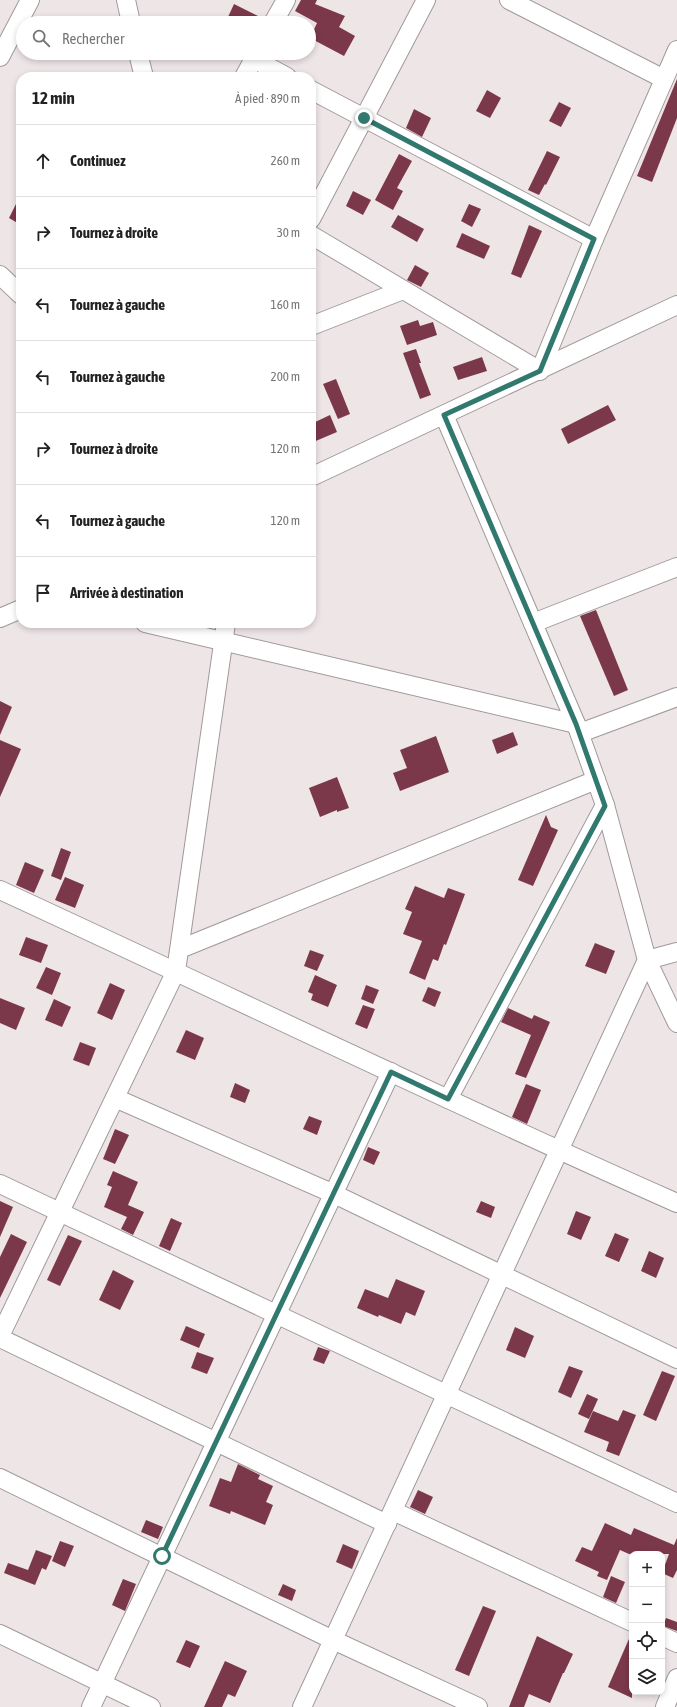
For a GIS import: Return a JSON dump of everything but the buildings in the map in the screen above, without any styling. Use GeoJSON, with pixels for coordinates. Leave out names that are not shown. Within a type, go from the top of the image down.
{"type":"FeatureCollection","features":[{"type":"Feature","properties":{"kind":"street"},"geometry":{"type":"LineString","coordinates":[[22,16],[30,0]]}},
{"type":"Feature","properties":{"kind":"street"},"geometry":{"type":"LineString","coordinates":[[126,0],[129,16]]}},
{"type":"Feature","properties":{"kind":"street"},"geometry":{"type":"LineString","coordinates":[[277,16],[286,0]]}},
{"type":"Feature","properties":{"kind":"street"},"geometry":{"type":"LineString","coordinates":[[316,209],[426,0]]}},
{"type":"Feature","properties":{"kind":"street"},"geometry":{"type":"LineString","coordinates":[[508,0],[664,80]]}},
{"type":"Feature","properties":{"kind":"street"},"geometry":{"type":"LineString","coordinates":[[0,57],[16,27]]}},
{"type":"Feature","properties":{"kind":"street"},"geometry":{"type":"LineString","coordinates":[[540,371],[594,239],[677,50]]}},
{"type":"Feature","properties":{"kind":"street"},"geometry":{"type":"LineString","coordinates":[[140,60],[143,72]]}},
{"type":"Feature","properties":{"kind":"street"},"geometry":{"type":"LineString","coordinates":[[247,72],[253,60]]}},
{"type":"Feature","properties":{"kind":"street"},"geometry":{"type":"LineString","coordinates":[[261,60],[279,72]]}},
{"type":"Feature","properties":{"kind":"street"},"geometry":{"type":"LineString","coordinates":[[316,93],[594,239]]}},
{"type":"Feature","properties":{"kind":"street"},"geometry":{"type":"LineString","coordinates":[[316,238],[540,371]]}},
{"type":"Feature","properties":{"kind":"street"},"geometry":{"type":"LineString","coordinates":[[0,275],[16,290]]}},
{"type":"Feature","properties":{"kind":"street"},"geometry":{"type":"LineString","coordinates":[[316,324],[403,290]]}},
{"type":"Feature","properties":{"kind":"street"},"geometry":{"type":"LineString","coordinates":[[316,475],[677,306]]}},
{"type":"Feature","properties":{"kind":"street"},"geometry":{"type":"LineString","coordinates":[[444,415],[578,729],[605,806],[647,960],[677,1023]]}},
{"type":"Feature","properties":{"kind":"street"},"geometry":{"type":"LineString","coordinates":[[533,623],[677,567]]}},
{"type":"Feature","properties":{"kind":"street"},"geometry":{"type":"LineString","coordinates":[[1,620],[16,612]]}},
{"type":"Feature","properties":{"kind":"street"},"geometry":{"type":"LineString","coordinates":[[167,628],[578,729],[677,697]]}},
{"type":"Feature","properties":{"kind":"street"},"geometry":{"type":"LineString","coordinates":[[225,628],[176,971],[0,1337],[216,1442],[629,1621]]}},
{"type":"Feature","properties":{"kind":"street"},"geometry":{"type":"LineString","coordinates":[[180,948],[596,780]]}},
{"type":"Feature","properties":{"kind":"street"},"geometry":{"type":"LineString","coordinates":[[448,1099],[605,806]]}},
{"type":"Feature","properties":{"kind":"street"},"geometry":{"type":"LineString","coordinates":[[0,890],[559,1151],[677,1203]]}},
{"type":"Feature","properties":{"kind":"street"},"geometry":{"type":"LineString","coordinates":[[647,960],[677,952]]}},
{"type":"Feature","properties":{"kind":"street"},"geometry":{"type":"LineString","coordinates":[[302,1707],[647,960]]}},
{"type":"Feature","properties":{"kind":"street"},"geometry":{"type":"LineString","coordinates":[[90,1707],[391,1072]]}},
{"type":"Feature","properties":{"kind":"street"},"geometry":{"type":"LineString","coordinates":[[115,1098],[334,1194],[677,1359]]}},
{"type":"Feature","properties":{"kind":"street"},"geometry":{"type":"LineString","coordinates":[[0,1184],[677,1503]]}},
{"type":"Feature","properties":{"kind":"street"},"geometry":{"type":"LineString","coordinates":[[0,1478],[333,1640],[478,1707]]}},
{"type":"Feature","properties":{"kind":"street"},"geometry":{"type":"LineString","coordinates":[[0,1634],[152,1707]]}},
{"type":"Feature","properties":{"kind":"street"},"geometry":{"type":"LineString","coordinates":[[665,1637],[677,1643]]}},
{"type":"Feature","properties":{"kind":"street"},"geometry":{"type":"LineString","coordinates":[[665,1707],[677,1678]]}},
{"type":"Feature","properties":{"kind":"route"},"geometry":{"type":"LineString","coordinates":[[162,1556],[391,1072],[448,1099],[605,806],[576,724],[444,415],[540,371],[594,239],[364,118]]}}]}
